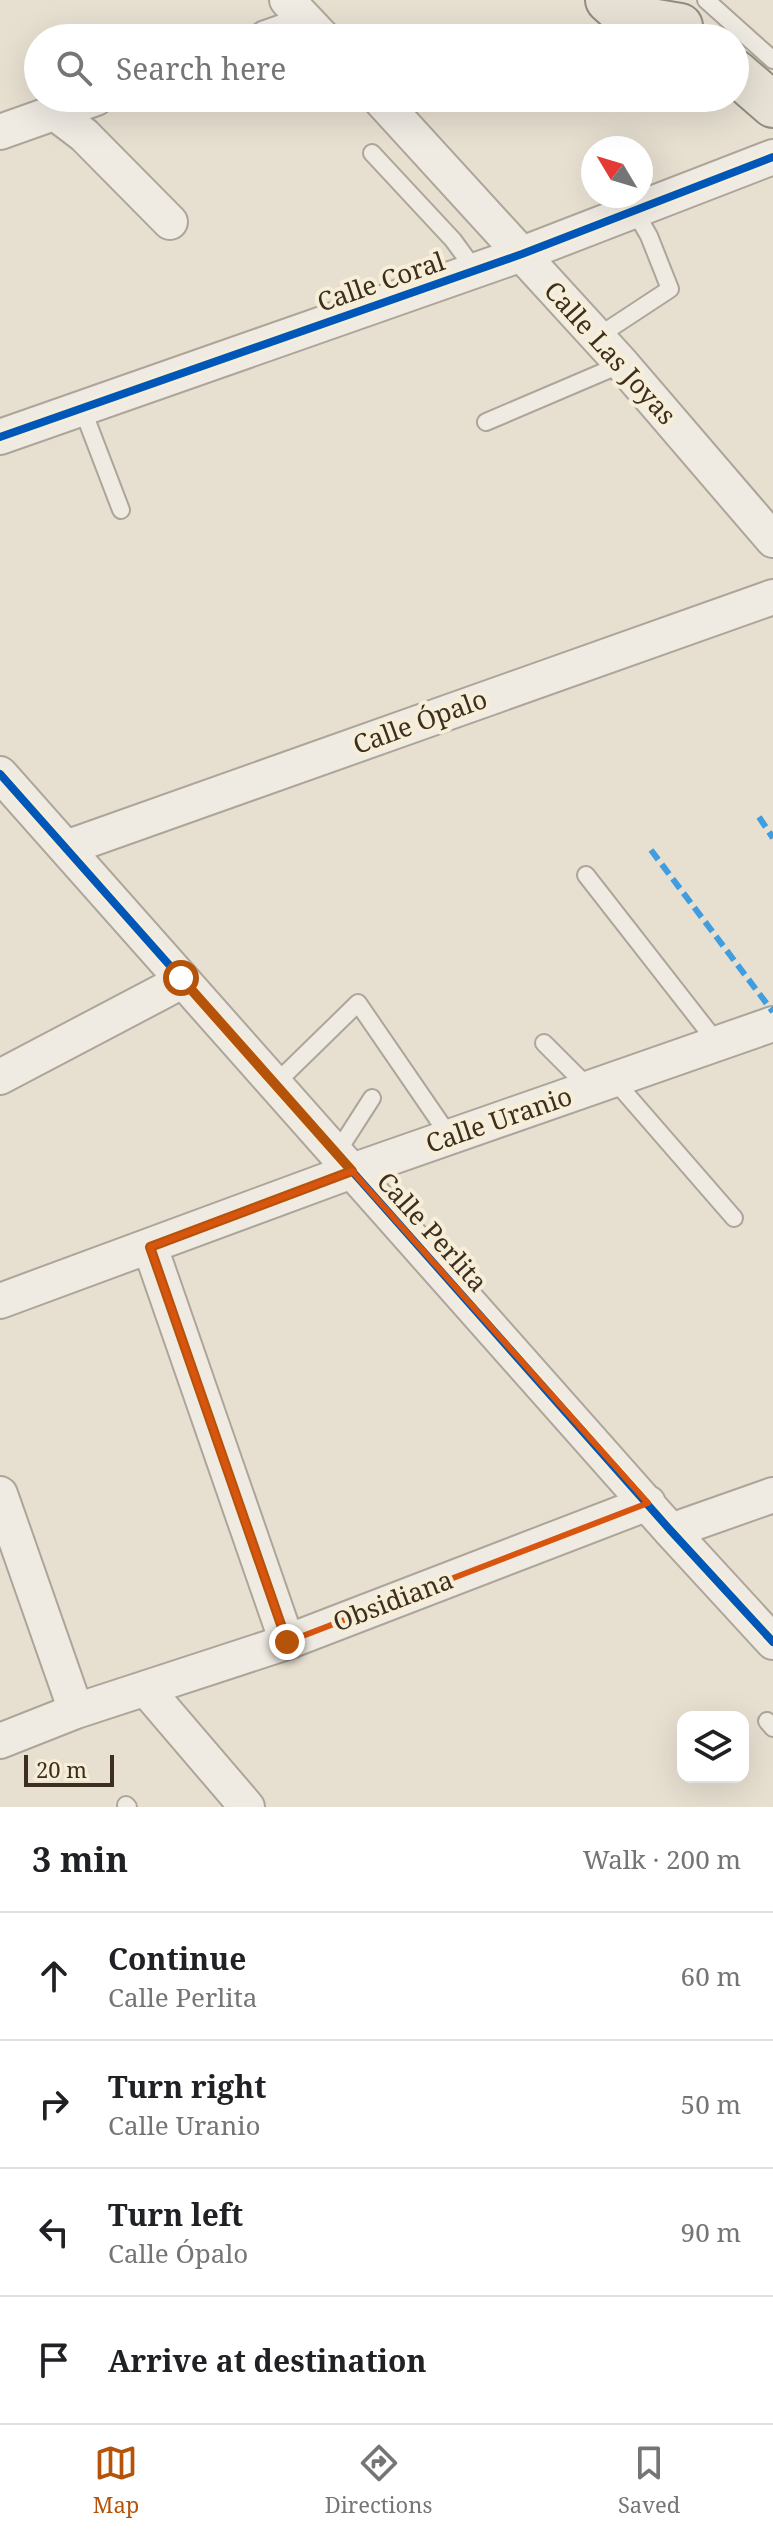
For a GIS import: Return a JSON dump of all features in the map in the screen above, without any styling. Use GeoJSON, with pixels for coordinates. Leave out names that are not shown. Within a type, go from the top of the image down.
{"type":"FeatureCollection","features":[{"type":"Feature","properties":{"kind":"main road"},"geometry":{"type":"LineString","coordinates":[[608,0],[627,17],[683,16]]}},
{"type":"Feature","properties":{"kind":"main road"},"geometry":{"type":"LineString","coordinates":[[749,84],[773,105]]}},
{"type":"Feature","properties":{"kind":"street","name":"Calle Las Joyas"},"geometry":{"type":"LineString","coordinates":[[392,112],[622,364],[773,540]]}},
{"type":"Feature","properties":{"kind":"street"},"geometry":{"type":"LineString","coordinates":[[0,132],[55,113],[84,135],[170,222]]}},
{"type":"Feature","properties":{"kind":"street","name":"Calle Coral"},"geometry":{"type":"LineString","coordinates":[[0,437],[522,254],[773,157]]}},
{"type":"Feature","properties":{"kind":"street","name":"Calle Ópalo"},"geometry":{"type":"LineString","coordinates":[[66,848],[773,597]]}},
{"type":"Feature","properties":{"kind":"street","name":"Calle Perlita"},"geometry":{"type":"LineString","coordinates":[[0,774],[773,1642]]}},
{"type":"Feature","properties":{"kind":"street"},"geometry":{"type":"LineString","coordinates":[[0,1077],[169,988],[181,978]]}},
{"type":"Feature","properties":{"kind":"street","name":"Calle Uranio"},"geometry":{"type":"LineString","coordinates":[[0,1301],[150,1247],[344,1162],[450,1137],[773,1024]]}},
{"type":"Feature","properties":{"kind":"street"},"geometry":{"type":"LineString","coordinates":[[150,1247],[287,1642]]}},
{"type":"Feature","properties":{"kind":"street"},"geometry":{"type":"LineString","coordinates":[[0,1494],[76,1711]]}},
{"type":"Feature","properties":{"kind":"street"},"geometry":{"type":"LineString","coordinates":[[671,1531],[773,1495]]}},
{"type":"Feature","properties":{"kind":"street","name":"Obsidiana"},"geometry":{"type":"LineString","coordinates":[[0,1741],[76,1711],[287,1642],[648,1503]]}},
{"type":"Feature","properties":{"kind":"street"},"geometry":{"type":"LineString","coordinates":[[146,1689],[247,1807]]}},
{"type":"Feature","properties":{"kind":"lane"},"geometry":{"type":"LineString","coordinates":[[719,0],[746,24]]}},
{"type":"Feature","properties":{"kind":"lane"},"geometry":{"type":"LineString","coordinates":[[749,27],[773,48]]}},
{"type":"Feature","properties":{"kind":"lane"},"geometry":{"type":"LineString","coordinates":[[749,48],[773,60]]}},
{"type":"Feature","properties":{"kind":"lane"},"geometry":{"type":"LineString","coordinates":[[372,153],[453,240],[475,270]]}},
{"type":"Feature","properties":{"kind":"lane"},"geometry":{"type":"LineString","coordinates":[[597,337],[670,289],[649,236],[634,210]]}},
{"type":"Feature","properties":{"kind":"lane"},"geometry":{"type":"LineString","coordinates":[[486,422],[622,364]]}},
{"type":"Feature","properties":{"kind":"lane"},"geometry":{"type":"LineString","coordinates":[[82,408],[121,510]]}},
{"type":"Feature","properties":{"kind":"lane"},"geometry":{"type":"LineString","coordinates":[[586,875],[718,1044]]}},
{"type":"Feature","properties":{"kind":"lane"},"geometry":{"type":"LineString","coordinates":[[275,1084],[358,1003],[450,1137]]}},
{"type":"Feature","properties":{"kind":"lane"},"geometry":{"type":"LineString","coordinates":[[544,1043],[602,1084],[734,1218]]}},
{"type":"Feature","properties":{"kind":"lane"},"geometry":{"type":"LineString","coordinates":[[344,1162],[372,1098]]}},
{"type":"Feature","properties":{"kind":"highlighted area"},"geometry":{"type":"Polygon","coordinates":[[[352,1171],[648,1503],[287,1642],[150,1247],[352,1171]]]}},
{"type":"Feature","properties":{"kind":"marked path"},"geometry":{"type":"LineString","coordinates":[[759,817],[773,838]]}},
{"type":"Feature","properties":{"kind":"marked path"},"geometry":{"type":"LineString","coordinates":[[651,850],[773,1012]]}},
{"type":"Feature","properties":{"kind":"cycle path"},"geometry":{"type":"LineString","coordinates":[[0,437],[522,254],[773,157]]}},
{"type":"Feature","properties":{"kind":"cycle path"},"geometry":{"type":"LineString","coordinates":[[0,774],[773,1642]]}},
{"type":"Feature","properties":{"kind":"route"},"geometry":{"type":"LineString","coordinates":[[181,978],[352,1171],[150,1247],[287,1642]]}}]}
